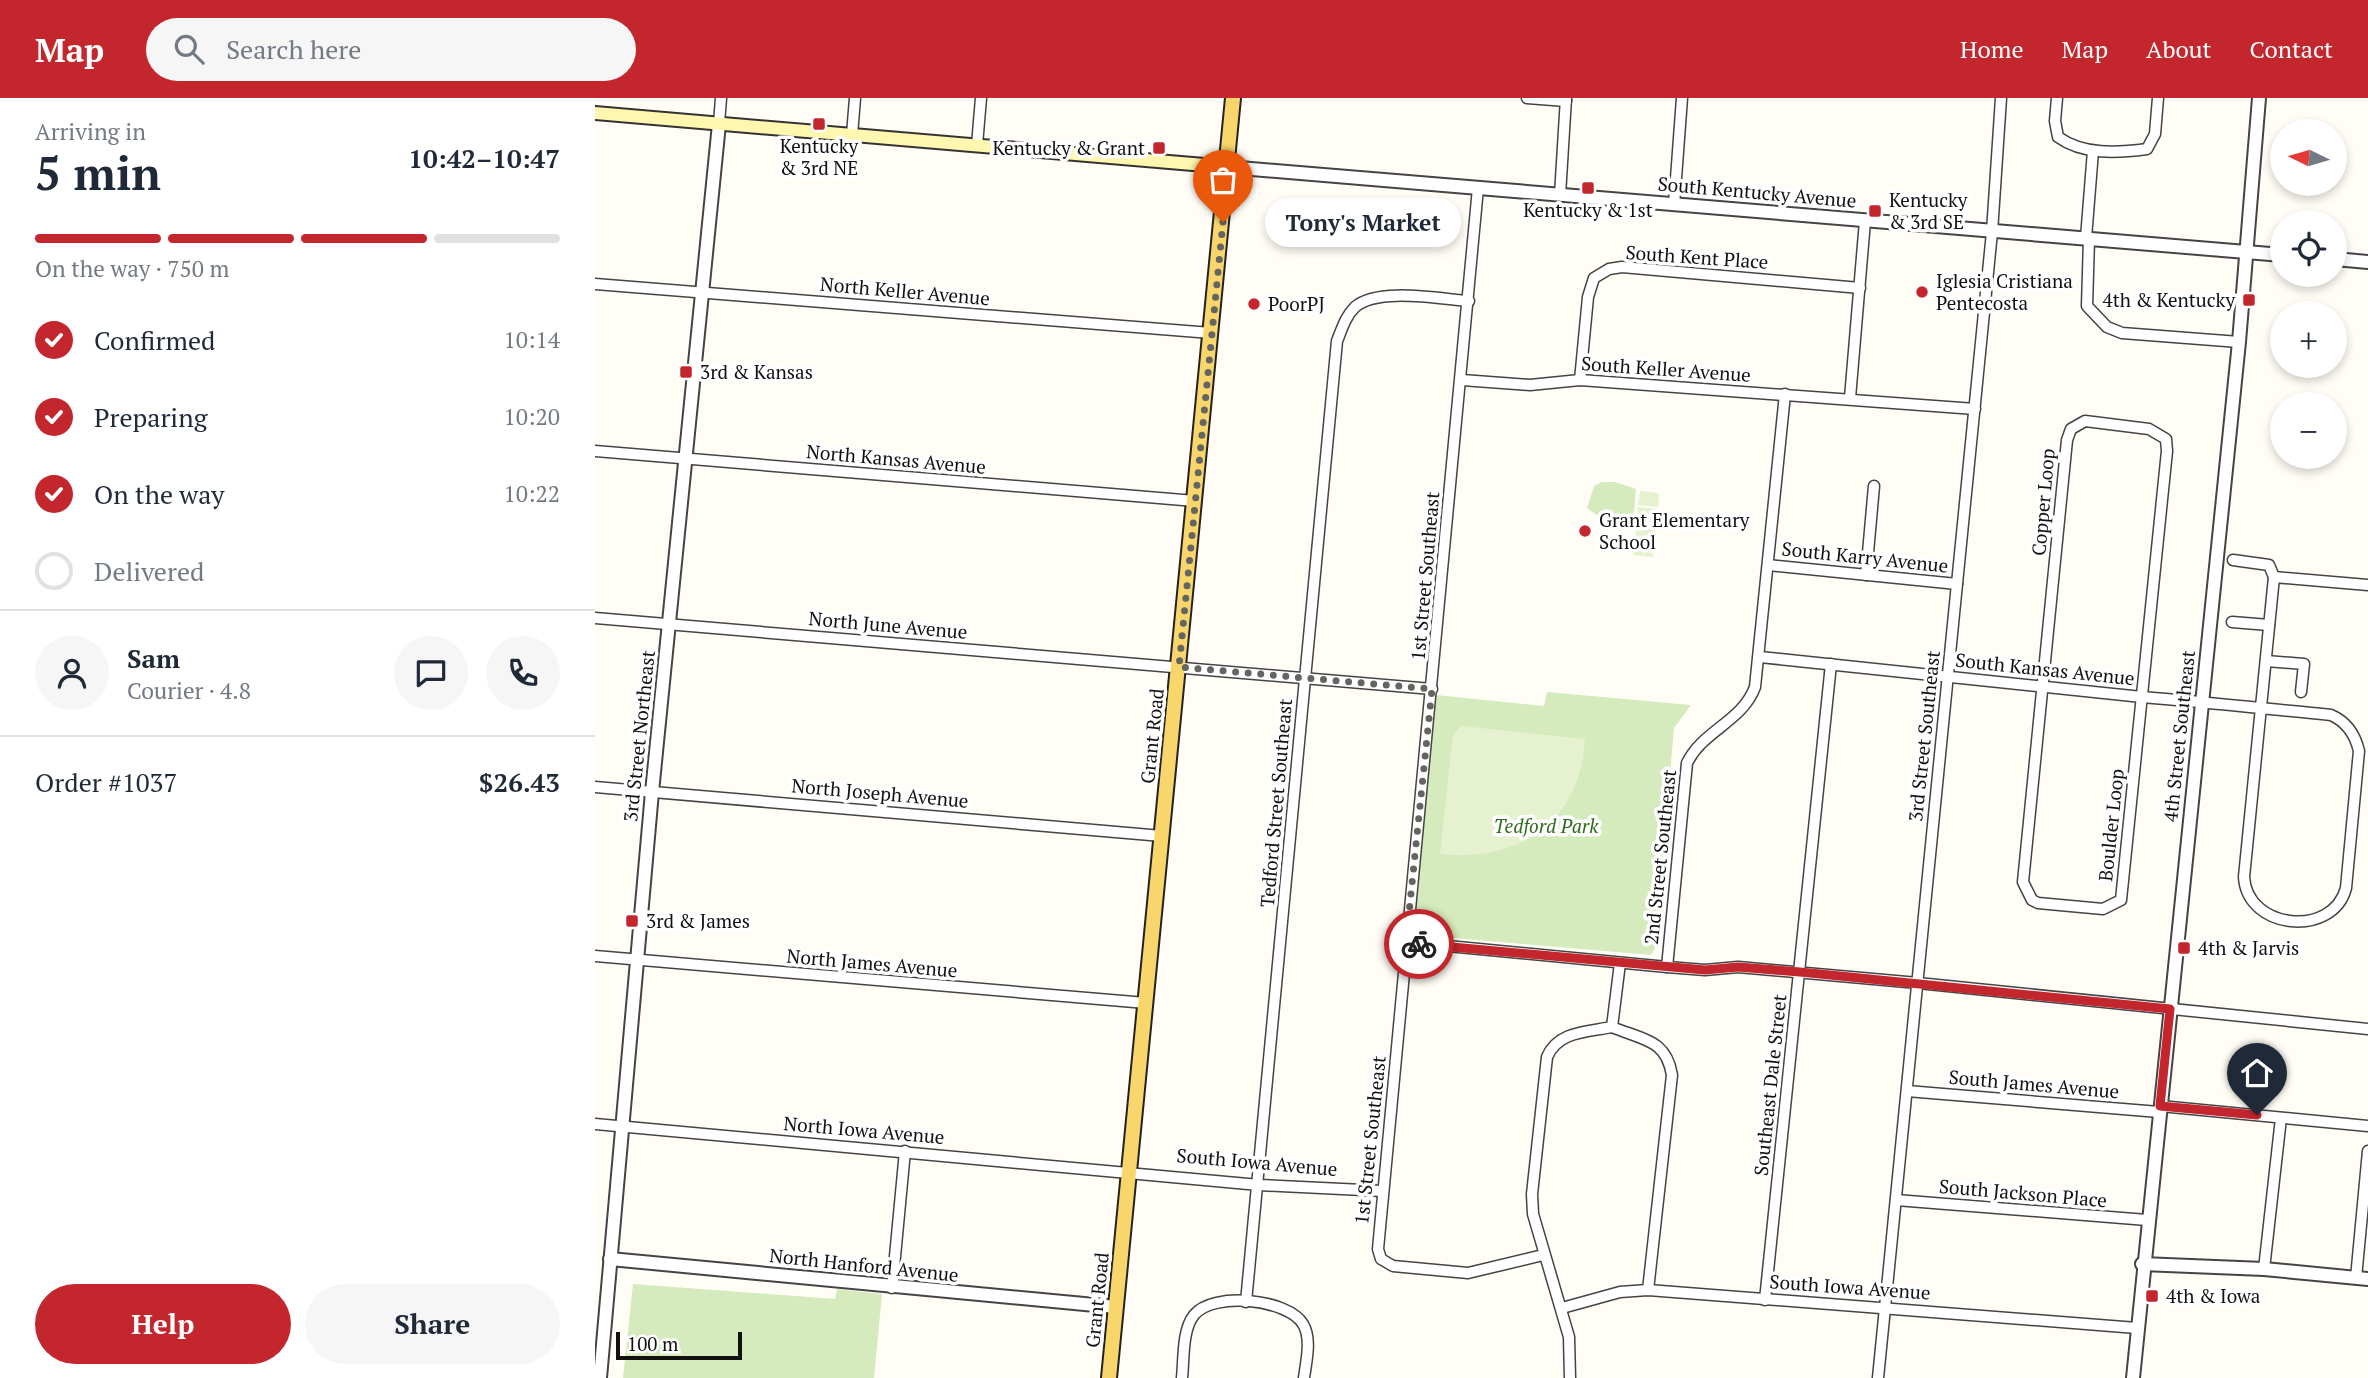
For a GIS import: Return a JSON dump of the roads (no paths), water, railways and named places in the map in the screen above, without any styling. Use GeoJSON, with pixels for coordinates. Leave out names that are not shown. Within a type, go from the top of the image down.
{"type":"FeatureCollection","features":[{"type":"Feature","properties":{"kind":"main road","name":"Grant Road"},"geometry":{"type":"LineString","coordinates":[[1109,1378],[1233,98]]}},
{"type":"Feature","properties":{"kind":"main road"},"geometry":{"type":"LineString","coordinates":[[595,113],[1228,167]]}},
{"type":"Feature","properties":{"kind":"street","name":"3rd Street Northeast"},"geometry":{"type":"LineString","coordinates":[[600,1378],[636,960],[721,98]]}},
{"type":"Feature","properties":{"kind":"street"},"geometry":{"type":"LineString","coordinates":[[852,135],[855,98]]}},
{"type":"Feature","properties":{"kind":"street"},"geometry":{"type":"LineString","coordinates":[[977,145],[981,98]]}},
{"type":"Feature","properties":{"kind":"street"},"geometry":{"type":"LineString","coordinates":[[1527,98],[1566,100],[1560,195]]}},
{"type":"Feature","properties":{"kind":"street"},"geometry":{"type":"LineString","coordinates":[[1674,205],[1682,98]]}},
{"type":"Feature","properties":{"kind":"street","name":"3rd Street Southeast"},"geometry":{"type":"LineString","coordinates":[[1878,1378],[1975,409],[1992,232],[2001,98]]}},
{"type":"Feature","properties":{"kind":"street"},"geometry":{"type":"LineString","coordinates":[[2057,98],[2055,121],[2058,137],[2072,147],[2094,151],[2147,149],[2155,134],[2158,98]]}},
{"type":"Feature","properties":{"kind":"street","name":"4th Street Southeast"},"geometry":{"type":"LineString","coordinates":[[2133,1378],[2147,1220],[2239,342],[2259,98]]}},
{"type":"Feature","properties":{"kind":"street"},"geometry":{"type":"LineString","coordinates":[[2094,151],[2087,306],[2107,327],[2122,333],[2239,342]]}},
{"type":"Feature","properties":{"kind":"street","name":"South Kentucky Avenue"},"geometry":{"type":"LineString","coordinates":[[1228,167],[2270,254]]}},
{"type":"Feature","properties":{"kind":"street","name":"1st Street Southeast"},"geometry":{"type":"LineString","coordinates":[[1478,188],[1462,380],[1378,1240],[1381,1259],[1393,1266],[1468,1273],[1543,1255]]}},
{"type":"Feature","properties":{"kind":"street"},"geometry":{"type":"LineString","coordinates":[[1850,398],[1865,221]]}},
{"type":"Feature","properties":{"kind":"street"},"geometry":{"type":"LineString","coordinates":[[2347,260],[2368,262]]}},
{"type":"Feature","properties":{"kind":"street","name":"South Kent Place"},"geometry":{"type":"LineString","coordinates":[[1580,380],[1588,297],[1594,278],[1609,269],[1622,267],[1860,288]]}},
{"type":"Feature","properties":{"kind":"street","name":"North Keller Avenue"},"geometry":{"type":"LineString","coordinates":[[595,284],[1212,333]]}},
{"type":"Feature","properties":{"kind":"street","name":"Tedford Street Southeast"},"geometry":{"type":"LineString","coordinates":[[1246,1302],[1337,341],[1345,320],[1357,306],[1373,298],[1469,301]]}},
{"type":"Feature","properties":{"kind":"street","name":"South Keller Avenue"},"geometry":{"type":"LineString","coordinates":[[1462,380],[1529,385],[1580,380],[1785,394]]}},
{"type":"Feature","properties":{"kind":"street"},"geometry":{"type":"LineString","coordinates":[[1785,394],[1975,409]]}},
{"type":"Feature","properties":{"kind":"street","name":"2nd Street Southeast"},"geometry":{"type":"LineString","coordinates":[[1667,967],[1687,763],[1702,741],[1736,716],[1750,700],[1760,657],[1785,394]]}},
{"type":"Feature","properties":{"kind":"street","name":"Copper Loop"},"geometry":{"type":"LineString","coordinates":[[2044,687],[2067,440],[2071,429],[2085,421],[2149,429],[2166,439],[2142,697]]}},
{"type":"Feature","properties":{"kind":"street","name":"North Kansas Avenue"},"geometry":{"type":"LineString","coordinates":[[595,451],[1195,501]]}},
{"type":"Feature","properties":{"kind":"street"},"geometry":{"type":"LineString","coordinates":[[1866,575],[1874,486]]}},
{"type":"Feature","properties":{"kind":"street"},"geometry":{"type":"LineString","coordinates":[[2233,560],[2269,565],[2274,577],[2261,708],[2245,884],[2254,904],[2270,916],[2309,921],[2322,919],[2338,907],[2346,888],[2359,757],[2357,741],[2347,725],[2331,715],[2261,708]]}},
{"type":"Feature","properties":{"kind":"street","name":"South Karry Avenue"},"geometry":{"type":"LineString","coordinates":[[1768,565],[1957,584]]}},
{"type":"Feature","properties":{"kind":"street"},"geometry":{"type":"LineString","coordinates":[[2274,577],[2368,585]]}},
{"type":"Feature","properties":{"kind":"street","name":"North June Avenue"},"geometry":{"type":"LineString","coordinates":[[595,618],[1432,689]]}},
{"type":"Feature","properties":{"kind":"street"},"geometry":{"type":"LineString","coordinates":[[2232,622],[2269,625]]}},
{"type":"Feature","properties":{"kind":"street","name":"South Kansas Avenue"},"geometry":{"type":"LineString","coordinates":[[1760,657],[2261,708]]}},
{"type":"Feature","properties":{"kind":"street"},"geometry":{"type":"LineString","coordinates":[[2266,661],[2304,664],[2301,692]]}},
{"type":"Feature","properties":{"kind":"street","name":"Southeast Dale Street"},"geometry":{"type":"LineString","coordinates":[[1765,1300],[1831,664]]}},
{"type":"Feature","properties":{"kind":"street","name":"Boulder Loop"},"geometry":{"type":"LineString","coordinates":[[2044,687],[2023,882],[2032,900],[2038,903],[2103,908],[2121,900],[2142,697]]}},
{"type":"Feature","properties":{"kind":"street","name":"North Joseph Avenue"},"geometry":{"type":"LineString","coordinates":[[595,787],[1162,836]]}},
{"type":"Feature","properties":{"kind":"street"},"geometry":{"type":"LineString","coordinates":[[1406,942],[1705,970],[1738,967],[1800,972],[2368,1028]]}},
{"type":"Feature","properties":{"kind":"street","name":"North James Avenue"},"geometry":{"type":"LineString","coordinates":[[595,956],[1146,1003]]}},
{"type":"Feature","properties":{"kind":"street","name":"2nd Street Southeast"},"geometry":{"type":"LineString","coordinates":[[1612,1027],[1620,962]]}},
{"type":"Feature","properties":{"kind":"street"},"geometry":{"type":"LineString","coordinates":[[1570,1378],[1569,1337],[1543,1255],[1533,1214],[1532,1194],[1547,1057],[1552,1044],[1561,1038],[1612,1027],[1662,1048],[1669,1059],[1672,1075],[1647,1290]]}},
{"type":"Feature","properties":{"kind":"street","name":"South James Avenue"},"geometry":{"type":"LineString","coordinates":[[1907,1091],[2368,1126]]}},
{"type":"Feature","properties":{"kind":"street"},"geometry":{"type":"LineString","coordinates":[[2264,1269],[2281,1118]]}},
{"type":"Feature","properties":{"kind":"street","name":"North Iowa Avenue"},"geometry":{"type":"LineString","coordinates":[[595,1124],[1129,1171]]}},
{"type":"Feature","properties":{"kind":"street"},"geometry":{"type":"LineString","coordinates":[[892,1288],[905,1151]]}},
{"type":"Feature","properties":{"kind":"street"},"geometry":{"type":"LineString","coordinates":[[2143,1264],[2264,1269],[2362,1279],[2368,1152]]}},
{"type":"Feature","properties":{"kind":"street","name":"South Iowa Avenue"},"geometry":{"type":"LineString","coordinates":[[1129,1171],[1259,1185],[1383,1191]]}},
{"type":"Feature","properties":{"kind":"street","name":"South Jackson Place"},"geometry":{"type":"LineString","coordinates":[[1896,1200],[2147,1220]]}},
{"type":"Feature","properties":{"kind":"street","name":"North Hanford Avenue"},"geometry":{"type":"LineString","coordinates":[[610,1259],[892,1288],[1116,1307]]}},
{"type":"Feature","properties":{"kind":"street","name":"South Iowa Avenue"},"geometry":{"type":"LineString","coordinates":[[1562,1308],[1620,1292],[1647,1290],[2137,1328]]}},
{"type":"Feature","properties":{"kind":"street"},"geometry":{"type":"LineString","coordinates":[[1182,1378],[1187,1328],[1192,1317],[1211,1302],[1246,1302],[1286,1310],[1302,1322],[1307,1334],[1304,1378]]}},
{"type":"Feature","properties":{"kind":"place","name":"Kentucky & 3rd NE"},"geometry":{"type":"Point","coordinates":[819,124]}},
{"type":"Feature","properties":{"kind":"place","name":"Kentucky & Grant"},"geometry":{"type":"Point","coordinates":[1159,148]}},
{"type":"Feature","properties":{"kind":"place","name":"Kentucky & 1st"},"geometry":{"type":"Point","coordinates":[1588,188]}},
{"type":"Feature","properties":{"kind":"place","name":"Kentucky & 3rd SE"},"geometry":{"type":"Point","coordinates":[1875,211]}},
{"type":"Feature","properties":{"kind":"place","name":"Tony's Market"},"geometry":{"type":"Point","coordinates":[1223,222]}},
{"type":"Feature","properties":{"kind":"place","name":"Iglesia Cristiana Pentecosta"},"geometry":{"type":"Point","coordinates":[1922,292]}},
{"type":"Feature","properties":{"kind":"place","name":"4th & Kentucky"},"geometry":{"type":"Point","coordinates":[2249,300]}},
{"type":"Feature","properties":{"kind":"place","name":"PoorPJ"},"geometry":{"type":"Point","coordinates":[1254,304]}},
{"type":"Feature","properties":{"kind":"place","name":"3rd & Kansas"},"geometry":{"type":"Point","coordinates":[686,372]}},
{"type":"Feature","properties":{"kind":"place","name":"Grant Elementary School"},"geometry":{"type":"Point","coordinates":[1585,531]}},
{"type":"Feature","properties":{"kind":"place","name":"3rd & James"},"geometry":{"type":"Point","coordinates":[632,921]}},
{"type":"Feature","properties":{"kind":"place","name":"4th & Jarvis"},"geometry":{"type":"Point","coordinates":[2184,948]}},
{"type":"Feature","properties":{"kind":"place","name":"4th & Iowa"},"geometry":{"type":"Point","coordinates":[2152,1296]}},
{"type":"Feature","properties":{"kind":"park label","name":"Tedford Park"},"geometry":{"type":"Point","coordinates":[1546,826]}}]}
